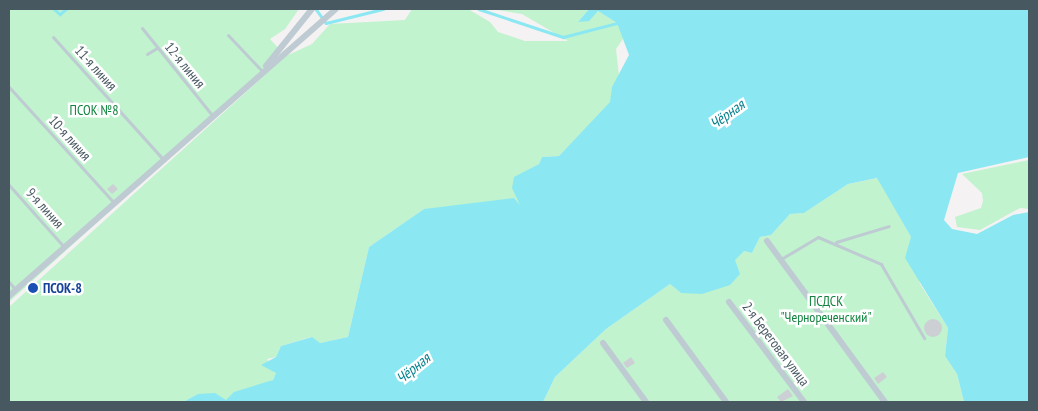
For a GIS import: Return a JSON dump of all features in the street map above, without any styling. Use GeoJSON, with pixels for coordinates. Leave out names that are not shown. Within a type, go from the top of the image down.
{"type":"FeatureCollection","features":[{"type":"Feature","properties":{"kind":"street"},"geometry":{"type":"LineString","coordinates":[[9,296],[262,71],[315,29],[336,9]]}},
{"type":"Feature","properties":{"kind":"street"},"geometry":{"type":"LineString","coordinates":[[262,71],[310,10]]}},
{"type":"Feature","properties":{"kind":"street"},"geometry":{"type":"LineString","coordinates":[[767,241],[779,260],[885,402]]}},
{"type":"Feature","properties":{"kind":"street","name":"2-я Береговая улица"},"geometry":{"type":"LineString","coordinates":[[729,302],[804,402]]}},
{"type":"Feature","properties":{"kind":"street"},"geometry":{"type":"LineString","coordinates":[[666,320],[726,402]]}},
{"type":"Feature","properties":{"kind":"street"},"geometry":{"type":"LineString","coordinates":[[603,343],[646,402]]}},
{"type":"Feature","properties":{"kind":"lane","name":"12-я линия"},"geometry":{"type":"LineString","coordinates":[[142,28],[212,115]]}},
{"type":"Feature","properties":{"kind":"lane"},"geometry":{"type":"LineString","coordinates":[[228,35],[262,71]]}},
{"type":"Feature","properties":{"kind":"lane","name":"11-я линия"},"geometry":{"type":"LineString","coordinates":[[53,37],[163,159]]}},
{"type":"Feature","properties":{"kind":"lane"},"geometry":{"type":"LineString","coordinates":[[147,54],[157,48]]}},
{"type":"Feature","properties":{"kind":"lane","name":"10-я линия"},"geometry":{"type":"LineString","coordinates":[[9,87],[114,203]]}},
{"type":"Feature","properties":{"kind":"lane","name":"9-я линия"},"geometry":{"type":"LineString","coordinates":[[9,185],[64,247]]}},
{"type":"Feature","properties":{"kind":"lane"},"geometry":{"type":"LineString","coordinates":[[835,242],[890,226]]}},
{"type":"Feature","properties":{"kind":"lane"},"geometry":{"type":"LineString","coordinates":[[779,260],[818,237],[835,242],[881,264],[924,338]]}},
{"type":"Feature","properties":{"kind":"lane"},"geometry":{"type":"LineString","coordinates":[[9,282],[16,290]]}},
{"type":"Feature","properties":{"kind":"green space","name":"ПСОК №8"},"geometry":{"type":"Polygon","coordinates":[[[9,9],[299,9],[285,29],[270,39],[281,51],[247,87],[9,302],[9,9]]]}},
{"type":"Feature","properties":{"kind":"green space"},"geometry":{"type":"Polygon","coordinates":[[[412,9],[468,9],[490,22],[498,32],[525,41],[568,41],[522,14],[492,9],[589,9],[578,22],[598,11],[617,23],[625,36],[616,49],[619,76],[611,102],[559,156],[542,157],[539,164],[514,178],[522,207],[424,209],[369,247],[348,337],[320,343],[311,337],[281,346],[276,357],[267,359],[276,373],[273,380],[226,401],[198,394],[183,402],[9,402],[9,307],[286,56],[312,44],[330,24],[405,20],[412,9]]]}},
{"type":"Feature","properties":{"kind":"green space"},"geometry":{"type":"Polygon","coordinates":[[[1029,160],[1029,209],[1020,208],[980,230],[957,227],[955,217],[981,208],[983,201],[982,193],[962,174],[1029,160]]]}},
{"type":"Feature","properties":{"kind":"green space","name":"ПСДСК \"Чернореченский\""},"geometry":{"type":"Polygon","coordinates":[[[878,178],[911,237],[920,284],[948,328],[945,356],[957,374],[964,402],[543,402],[555,377],[606,329],[670,284],[681,293],[744,251],[752,253],[760,237],[771,235],[790,214],[804,213],[848,184],[878,178]]]}},
{"type":"Feature","properties":{"kind":"water","name":"Чёрная"},"geometry":{"type":"Polygon","coordinates":[[[589,9],[1029,9],[1029,157],[958,173],[944,220],[952,229],[977,234],[1013,215],[1029,212],[1029,402],[964,402],[957,374],[945,356],[948,328],[905,258],[911,237],[877,178],[848,184],[804,213],[790,214],[771,235],[760,237],[752,253],[744,251],[735,260],[740,274],[730,285],[702,294],[681,293],[670,284],[606,329],[555,377],[543,402],[183,402],[198,394],[215,393],[226,400],[234,392],[273,380],[276,373],[261,365],[276,357],[281,346],[312,337],[320,343],[348,337],[369,247],[424,209],[514,198],[520,205],[512,188],[514,177],[539,164],[542,157],[559,156],[610,102],[612,87],[629,55],[617,23],[598,11],[589,21],[578,22],[589,9]]]}},
{"type":"Feature","properties":{"kind":"building"},"geometry":{"type":"Polygon","coordinates":[[[113,184],[118,189],[112,194],[107,189],[113,184]]]}},
{"type":"Feature","properties":{"kind":"building"},"geometry":{"type":"Polygon","coordinates":[[[933,319],[939,322],[942,328],[939,334],[933,337],[927,334],[924,328],[927,322],[933,319]]]}},
{"type":"Feature","properties":{"kind":"building"},"geometry":{"type":"Polygon","coordinates":[[[631,357],[635,363],[627,368],[623,363],[631,357]]]}},
{"type":"Feature","properties":{"kind":"building"},"geometry":{"type":"Polygon","coordinates":[[[883,372],[887,377],[878,384],[874,378],[883,372]]]}},
{"type":"Feature","properties":{"kind":"building"},"geometry":{"type":"Polygon","coordinates":[[[788,389],[793,396],[781,402],[777,397],[788,389]]]}},
{"type":"Feature","properties":{"kind":"waterway"},"geometry":{"type":"LineString","coordinates":[[54,9],[60,14],[66,9]]}},
{"type":"Feature","properties":{"kind":"waterway"},"geometry":{"type":"LineString","coordinates":[[316,9],[326,23],[383,9]]}},
{"type":"Feature","properties":{"kind":"waterway"},"geometry":{"type":"LineString","coordinates":[[394,9],[401,9]]}},
{"type":"Feature","properties":{"kind":"waterway"},"geometry":{"type":"LineString","coordinates":[[479,9],[563,37],[617,23]]}},
{"type":"Feature","properties":{"kind":"place","name":"ПСОК-8"},"geometry":{"type":"Point","coordinates":[33,288]}}]}
